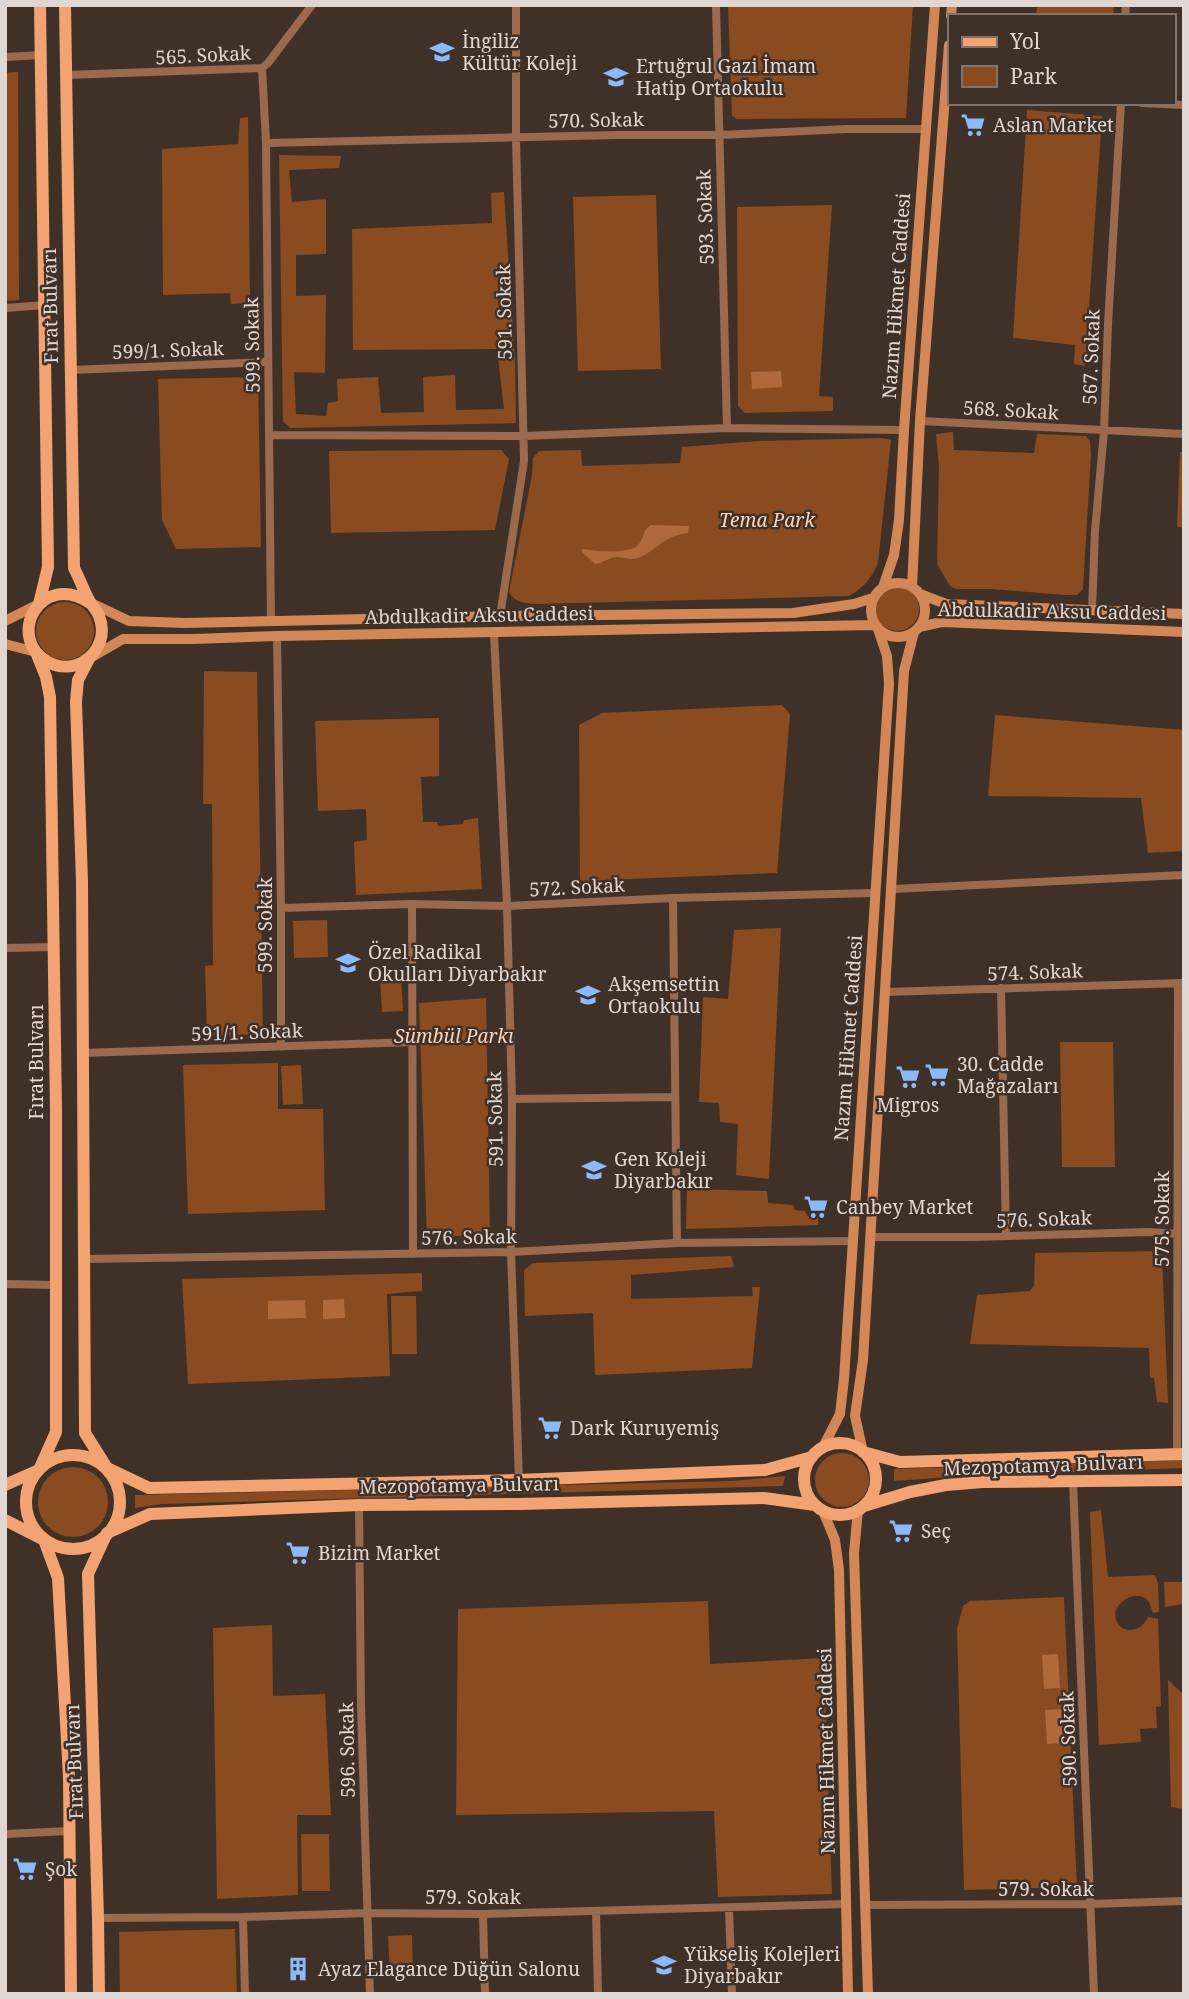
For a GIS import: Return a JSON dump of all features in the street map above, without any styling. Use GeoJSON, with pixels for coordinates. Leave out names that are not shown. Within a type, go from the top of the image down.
{"type":"FeatureCollection","features":[{"type":"Feature","properties":{"kind":"main road","name":"Fırat Bulvarı"},"geometry":{"type":"LineString","coordinates":[[39,604],[48,567],[40,5]]}},
{"type":"Feature","properties":{"kind":"main road","name":"Fırat Bulvarı"},"geometry":{"type":"LineString","coordinates":[[65,5],[74,568],[90,603]]}},
{"type":"Feature","properties":{"kind":"main road","name":"Nazım Hikmet Caddesi"},"geometry":{"type":"LineString","coordinates":[[883,587],[894,555],[898,520],[935,5]]}},
{"type":"Feature","properties":{"kind":"main road","name":"Nazım Hikmet Caddesi"},"geometry":{"type":"LineString","coordinates":[[916,591],[920,421],[948,96]]}},
{"type":"Feature","properties":{"kind":"main road"},"geometry":{"type":"LineString","coordinates":[[902,583],[916,591],[924,602],[925,611],[916,629],[899,637],[884,634],[876,627],[870,607],[873,598],[883,587],[902,583]]}},
{"type":"Feature","properties":{"kind":"main road","name":"Abdulkadir Aksu Caddesi"},"geometry":{"type":"LineString","coordinates":[[916,591],[946,604],[1184,614]]}},
{"type":"Feature","properties":{"kind":"main road"},"geometry":{"type":"LineString","coordinates":[[5,621],[48,597],[70,593],[81,596],[90,603],[98,613],[102,625],[102,637],[97,649],[78,680],[76,702],[82,882],[85,1433],[114,1479],[119,1492],[120,1507],[116,1521],[107,1533],[84,1548],[57,1546],[5,1520]]}},
{"type":"Feature","properties":{"kind":"main road","name":"Abdulkadir Aksu Caddesi"},"geometry":{"type":"LineString","coordinates":[[90,603],[129,621],[271,621],[793,613],[854,604],[873,598]]}},
{"type":"Feature","properties":{"kind":"main road"},"geometry":{"type":"LineString","coordinates":[[39,604],[30,622],[29,632],[36,652],[55,666],[79,665],[89,659]]}},
{"type":"Feature","properties":{"kind":"main road","name":"Abdulkadir Aksu Caddesi"},"geometry":{"type":"LineString","coordinates":[[916,629],[942,622],[1184,632]]}},
{"type":"Feature","properties":{"kind":"main road","name":"Nazım Hikmet Caddesi"},"geometry":{"type":"LineString","coordinates":[[823,1447],[840,1414],[853,1241],[889,684],[887,656],[876,627]]}},
{"type":"Feature","properties":{"kind":"main road","name":"Abdulkadir Aksu Caddesi"},"geometry":{"type":"LineString","coordinates":[[89,659],[123,639],[876,627]]}},
{"type":"Feature","properties":{"kind":"main road","name":"Nazım Hikmet Caddesi"},"geometry":{"type":"LineString","coordinates":[[863,1452],[855,1416],[863,1360],[904,671],[916,629]]}},
{"type":"Feature","properties":{"kind":"main road"},"geometry":{"type":"LineString","coordinates":[[5,645],[36,652]]}},
{"type":"Feature","properties":{"kind":"main road","name":"Fırat Bulvarı"},"geometry":{"type":"LineString","coordinates":[[36,652],[46,677],[50,697],[55,947],[56,1432],[39,1470]]}},
{"type":"Feature","properties":{"kind":"main road"},"geometry":{"type":"LineString","coordinates":[[844,1443],[863,1452],[872,1463],[876,1479],[872,1495],[861,1508],[851,1513],[837,1515],[819,1508],[808,1494],[804,1482],[806,1468],[812,1457],[830,1444],[844,1443]]}},
{"type":"Feature","properties":{"kind":"main road"},"geometry":{"type":"LineString","coordinates":[[863,1452],[900,1462],[1181,1454]]}},
{"type":"Feature","properties":{"kind":"main road"},"geometry":{"type":"LineString","coordinates":[[44,1540],[27,1513],[26,1498],[30,1483],[39,1470],[50,1460],[64,1455],[93,1459],[107,1468]]}},
{"type":"Feature","properties":{"kind":"main road","name":"Mezopotamya Bulvarı"},"geometry":{"type":"LineString","coordinates":[[107,1468],[149,1488],[519,1480],[765,1470],[812,1457]]}},
{"type":"Feature","properties":{"kind":"main road"},"geometry":{"type":"LineString","coordinates":[[5,1485],[39,1470]]}},
{"type":"Feature","properties":{"kind":"main road","name":"Mezopotamya Bulvarı"},"geometry":{"type":"LineString","coordinates":[[861,1508],[910,1492],[946,1485],[983,1482],[1184,1480]]}},
{"type":"Feature","properties":{"kind":"main road","name":"Mezopotamya Bulvarı"},"geometry":{"type":"LineString","coordinates":[[107,1533],[150,1514],[359,1505],[764,1498],[819,1508]]}},
{"type":"Feature","properties":{"kind":"main road","name":"Nazım Hikmet Caddesi"},"geometry":{"type":"LineString","coordinates":[[819,1508],[835,1540],[839,1570],[848,1994]]}},
{"type":"Feature","properties":{"kind":"main road","name":"Nazım Hikmet Caddesi"},"geometry":{"type":"LineString","coordinates":[[861,1508],[854,1553],[868,1994]]}},
{"type":"Feature","properties":{"kind":"main road","name":"Fırat Bulvarı"},"geometry":{"type":"LineString","coordinates":[[99,1994],[88,1574],[107,1533]]}},
{"type":"Feature","properties":{"kind":"main road","name":"Fırat Bulvarı"},"geometry":{"type":"LineString","coordinates":[[44,1540],[58,1578],[69,1778],[71,1994]]}},
{"type":"Feature","properties":{"kind":"street","name":"565. Sokak"},"geometry":{"type":"LineString","coordinates":[[66,75],[262,68],[312,5]]}},
{"type":"Feature","properties":{"kind":"street","name":"591. Sokak"},"geometry":{"type":"LineString","coordinates":[[500,616],[524,461],[516,138],[516,5]]}},
{"type":"Feature","properties":{"kind":"street","name":"593. Sokak"},"geometry":{"type":"LineString","coordinates":[[716,5],[727,428]]}},
{"type":"Feature","properties":{"kind":"street"},"geometry":{"type":"LineString","coordinates":[[5,57],[42,55]]}},
{"type":"Feature","properties":{"kind":"street","name":"599. Sokak"},"geometry":{"type":"LineString","coordinates":[[262,68],[266,143],[271,621]]}},
{"type":"Feature","properties":{"kind":"street","name":"567. Sokak"},"geometry":{"type":"LineString","coordinates":[[1092,611],[1121,105]]}},
{"type":"Feature","properties":{"kind":"street","name":"570. Sokak"},"geometry":{"type":"LineString","coordinates":[[266,143],[926,129]]}},
{"type":"Feature","properties":{"kind":"street"},"geometry":{"type":"LineString","coordinates":[[5,308],[46,305]]}},
{"type":"Feature","properties":{"kind":"street","name":"599/1. Sokak"},"geometry":{"type":"LineString","coordinates":[[71,370],[268,362]]}},
{"type":"Feature","properties":{"kind":"street","name":"568. Sokak"},"geometry":{"type":"LineString","coordinates":[[920,421],[1184,434]]}},
{"type":"Feature","properties":{"kind":"street"},"geometry":{"type":"LineString","coordinates":[[269,435],[523,436],[727,428],[904,430]]}},
{"type":"Feature","properties":{"kind":"street","name":"591. Sokak"},"geometry":{"type":"LineString","coordinates":[[494,633],[507,906],[512,1099],[512,1252],[519,1480]]}},
{"type":"Feature","properties":{"kind":"street","name":"599. Sokak"},"geometry":{"type":"LineString","coordinates":[[277,636],[281,1047]]}},
{"type":"Feature","properties":{"kind":"street"},"geometry":{"type":"LineString","coordinates":[[893,889],[1184,875]]}},
{"type":"Feature","properties":{"kind":"street","name":"572. Sokak"},"geometry":{"type":"LineString","coordinates":[[281,908],[412,904],[507,906],[673,898],[874,894]]}},
{"type":"Feature","properties":{"kind":"street"},"geometry":{"type":"LineString","coordinates":[[673,898],[677,1243]]}},
{"type":"Feature","properties":{"kind":"street"},"geometry":{"type":"LineString","coordinates":[[412,904],[413,1254]]}},
{"type":"Feature","properties":{"kind":"street"},"geometry":{"type":"LineString","coordinates":[[5,948],[55,947]]}},
{"type":"Feature","properties":{"kind":"street","name":"574. Sokak"},"geometry":{"type":"LineString","coordinates":[[886,992],[1181,983]]}},
{"type":"Feature","properties":{"kind":"street","name":"575. Sokak"},"geometry":{"type":"LineString","coordinates":[[1181,983],[1177,1234],[1181,1454]]}},
{"type":"Feature","properties":{"kind":"street"},"geometry":{"type":"LineString","coordinates":[[1001,988],[1006,1236]]}},
{"type":"Feature","properties":{"kind":"street","name":"591/1. Sokak"},"geometry":{"type":"LineString","coordinates":[[82,1053],[414,1042]]}},
{"type":"Feature","properties":{"kind":"street"},"geometry":{"type":"LineString","coordinates":[[512,1099],[675,1097]]}},
{"type":"Feature","properties":{"kind":"street","name":"576. Sokak"},"geometry":{"type":"LineString","coordinates":[[870,1237],[1149,1232],[1177,1234]]}},
{"type":"Feature","properties":{"kind":"street","name":"576. Sokak"},"geometry":{"type":"LineString","coordinates":[[85,1259],[512,1252],[677,1243],[853,1241]]}},
{"type":"Feature","properties":{"kind":"street"},"geometry":{"type":"LineString","coordinates":[[5,1284],[56,1286]]}},
{"type":"Feature","properties":{"kind":"street","name":"590. Sokak"},"geometry":{"type":"LineString","coordinates":[[1073,1482],[1094,1994]]}},
{"type":"Feature","properties":{"kind":"street","name":"596. Sokak"},"geometry":{"type":"LineString","coordinates":[[359,1505],[361,1692],[370,1994]]}},
{"type":"Feature","properties":{"kind":"street"},"geometry":{"type":"LineString","coordinates":[[5,1834],[69,1831]]}},
{"type":"Feature","properties":{"kind":"street","name":"579. Sokak"},"geometry":{"type":"LineString","coordinates":[[866,1905],[1184,1901]]}},
{"type":"Feature","properties":{"kind":"street","name":"579. Sokak"},"geometry":{"type":"LineString","coordinates":[[98,1918],[367,1913],[483,1914],[847,1904]]}},
{"type":"Feature","properties":{"kind":"street"},"geometry":{"type":"LineString","coordinates":[[729,1908],[732,1994]]}},
{"type":"Feature","properties":{"kind":"street"},"geometry":{"type":"LineString","coordinates":[[596,1911],[598,1994]]}},
{"type":"Feature","properties":{"kind":"street"},"geometry":{"type":"LineString","coordinates":[[483,1914],[485,1994]]}},
{"type":"Feature","properties":{"kind":"street"},"geometry":{"type":"LineString","coordinates":[[243,1917],[245,1994]]}},
{"type":"Feature","properties":{"kind":"green space"},"geometry":{"type":"Polygon","coordinates":[[[728,5],[913,5],[906,118],[737,119],[732,116],[728,5]]]}},
{"type":"Feature","properties":{"kind":"green space"},"geometry":{"type":"Polygon","coordinates":[[[1037,5],[1114,5],[1113,14],[1036,14],[1037,5]]]}},
{"type":"Feature","properties":{"kind":"green space"},"geometry":{"type":"Polygon","coordinates":[[[18,72],[19,300],[5,301],[5,73],[18,72]]]}},
{"type":"Feature","properties":{"kind":"green space"},"geometry":{"type":"Polygon","coordinates":[[[1027,110],[1102,116],[1085,366],[1074,364],[1075,345],[1013,338],[1027,110]]]}},
{"type":"Feature","properties":{"kind":"green space"},"geometry":{"type":"Polygon","coordinates":[[[248,117],[250,303],[231,304],[230,293],[163,295],[162,149],[238,144],[240,118],[248,117]]]}},
{"type":"Feature","properties":{"kind":"green space"},"geometry":{"type":"Polygon","coordinates":[[[279,155],[341,156],[339,168],[289,170],[292,202],[326,199],[326,254],[296,255],[296,296],[326,295],[325,373],[294,372],[296,414],[326,416],[328,403],[338,401],[337,379],[378,377],[381,413],[424,412],[423,377],[455,375],[456,410],[504,409],[497,349],[353,350],[352,229],[492,223],[491,193],[504,192],[515,363],[516,423],[290,428],[283,421],[279,155]]]}},
{"type":"Feature","properties":{"kind":"green space"},"geometry":{"type":"Polygon","coordinates":[[[656,195],[661,369],[578,371],[573,197],[656,195]]]}},
{"type":"Feature","properties":{"kind":"green space"},"geometry":{"type":"Polygon","coordinates":[[[832,205],[819,396],[833,397],[833,411],[745,413],[738,406],[737,207],[832,205]]]}},
{"type":"Feature","properties":{"kind":"green space"},"geometry":{"type":"Polygon","coordinates":[[[258,377],[261,547],[176,549],[162,520],[158,379],[258,377]]]}},
{"type":"Feature","properties":{"kind":"green space"},"geometry":{"type":"Polygon","coordinates":[[[953,432],[954,450],[1034,453],[1037,434],[1086,436],[1090,441],[1083,589],[1077,595],[956,589],[950,586],[937,564],[939,468],[936,434],[953,432]]]}},
{"type":"Feature","properties":{"kind":"green space","name":"Tema Park"},"geometry":{"type":"Polygon","coordinates":[[[891,440],[878,563],[866,582],[849,596],[537,604],[517,600],[509,592],[533,458],[539,451],[581,450],[582,466],[680,463],[682,447],[759,441],[891,440]]]}},
{"type":"Feature","properties":{"kind":"green space"},"geometry":{"type":"Polygon","coordinates":[[[501,450],[509,459],[495,530],[331,533],[329,451],[501,450]]]}},
{"type":"Feature","properties":{"kind":"green space"},"geometry":{"type":"Polygon","coordinates":[[[1180,452],[1184,452],[1184,527],[1177,527],[1180,452]]]}},
{"type":"Feature","properties":{"kind":"green space"},"geometry":{"type":"Polygon","coordinates":[[[897,587],[912,594],[919,609],[912,624],[897,631],[882,624],[875,609],[882,594],[897,587]]]}},
{"type":"Feature","properties":{"kind":"green space"},"geometry":{"type":"Polygon","coordinates":[[[59,602],[71,602],[86,610],[94,625],[94,637],[86,652],[71,660],[59,660],[44,652],[36,637],[36,625],[44,610],[59,602]]]}},
{"type":"Feature","properties":{"kind":"green space"},"geometry":{"type":"Polygon","coordinates":[[[204,671],[257,672],[263,1034],[207,1036],[205,966],[213,965],[212,804],[203,804],[204,671]]]}},
{"type":"Feature","properties":{"kind":"green space"},"geometry":{"type":"Polygon","coordinates":[[[782,705],[790,714],[777,873],[580,881],[579,725],[602,713],[782,705]]]}},
{"type":"Feature","properties":{"kind":"green space"},"geometry":{"type":"Polygon","coordinates":[[[995,715],[1184,730],[1184,851],[1148,853],[1141,798],[988,796],[995,715]]]}},
{"type":"Feature","properties":{"kind":"green space"},"geometry":{"type":"Polygon","coordinates":[[[439,718],[439,776],[421,777],[423,822],[437,822],[438,826],[463,824],[464,820],[478,818],[482,889],[356,895],[354,842],[367,840],[366,809],[318,811],[315,721],[439,718]]]}},
{"type":"Feature","properties":{"kind":"green space"},"geometry":{"type":"Polygon","coordinates":[[[327,920],[328,957],[294,958],[293,921],[327,920]]]}},
{"type":"Feature","properties":{"kind":"green space"},"geometry":{"type":"Polygon","coordinates":[[[781,928],[769,1179],[736,1175],[738,1124],[720,1122],[719,1103],[699,1102],[703,997],[728,999],[734,930],[781,928]]]}},
{"type":"Feature","properties":{"kind":"green space"},"geometry":{"type":"Polygon","coordinates":[[[401,976],[403,1011],[382,1012],[380,978],[401,976]]]}},
{"type":"Feature","properties":{"kind":"green space","name":"Sümbül Parkı"},"geometry":{"type":"Polygon","coordinates":[[[486,998],[490,1235],[427,1237],[419,1003],[486,998]]]}},
{"type":"Feature","properties":{"kind":"green space"},"geometry":{"type":"Polygon","coordinates":[[[1060,1042],[1113,1042],[1115,1167],[1062,1167],[1060,1042]]]}},
{"type":"Feature","properties":{"kind":"green space"},"geometry":{"type":"Polygon","coordinates":[[[278,1063],[278,1109],[323,1109],[325,1210],[188,1214],[183,1065],[278,1063]]]}},
{"type":"Feature","properties":{"kind":"green space"},"geometry":{"type":"Polygon","coordinates":[[[301,1065],[303,1104],[283,1105],[281,1066],[301,1065]]]}},
{"type":"Feature","properties":{"kind":"green space"},"geometry":{"type":"Polygon","coordinates":[[[687,1189],[767,1191],[768,1203],[793,1205],[795,1210],[805,1211],[807,1216],[819,1216],[818,1225],[686,1229],[687,1189]]]}},
{"type":"Feature","properties":{"kind":"green space"},"geometry":{"type":"Polygon","coordinates":[[[1158,1251],[1162,1255],[1168,1403],[1157,1402],[1154,1378],[1150,1378],[1149,1348],[970,1344],[977,1295],[1030,1291],[1034,1285],[1035,1253],[1158,1251]]]}},
{"type":"Feature","properties":{"kind":"green space"},"geometry":{"type":"Polygon","coordinates":[[[731,1256],[734,1267],[631,1275],[631,1299],[753,1296],[752,1287],[760,1287],[752,1368],[595,1375],[593,1313],[525,1316],[524,1270],[533,1263],[731,1256]]]}},
{"type":"Feature","properties":{"kind":"green space"},"geometry":{"type":"Polygon","coordinates":[[[422,1273],[422,1291],[387,1294],[390,1376],[188,1384],[182,1279],[422,1273]]]}},
{"type":"Feature","properties":{"kind":"green space"},"geometry":{"type":"Polygon","coordinates":[[[391,1296],[416,1296],[417,1354],[392,1354],[391,1296]]]}},
{"type":"Feature","properties":{"kind":"green space"},"geometry":{"type":"Polygon","coordinates":[[[847,1453],[857,1457],[865,1465],[869,1480],[865,1495],[857,1503],[837,1507],[827,1503],[819,1495],[815,1475],[819,1465],[827,1457],[847,1453]]]}},
{"type":"Feature","properties":{"kind":"green space"},"geometry":{"type":"Polygon","coordinates":[[[1184,1460],[1184,1468],[894,1481],[894,1469],[1184,1460]]]}},
{"type":"Feature","properties":{"kind":"green space"},"geometry":{"type":"Polygon","coordinates":[[[73,1467],[98,1477],[108,1502],[98,1527],[73,1537],[48,1527],[38,1502],[48,1477],[73,1467]]]}},
{"type":"Feature","properties":{"kind":"green space"},"geometry":{"type":"Polygon","coordinates":[[[785,1476],[783,1486],[162,1504],[135,1508],[135,1495],[732,1481],[785,1476]]]}},
{"type":"Feature","properties":{"kind":"green space"},"geometry":{"type":"Polygon","coordinates":[[[1101,1510],[1108,1577],[1155,1575],[1158,1583],[1159,1612],[1153,1613],[1145,1598],[1134,1596],[1119,1605],[1115,1616],[1120,1626],[1129,1630],[1138,1628],[1148,1617],[1158,1619],[1161,1706],[1156,1707],[1157,1728],[1140,1729],[1141,1742],[1099,1745],[1090,1512],[1101,1510]]]}},
{"type":"Feature","properties":{"kind":"green space"},"geometry":{"type":"Polygon","coordinates":[[[1164,1582],[1184,1582],[1184,1604],[1165,1607],[1164,1582]]]}},
{"type":"Feature","properties":{"kind":"green space"},"geometry":{"type":"Polygon","coordinates":[[[1064,1597],[1077,1887],[964,1890],[957,1629],[963,1606],[970,1601],[1064,1597]]]}},
{"type":"Feature","properties":{"kind":"green space"},"geometry":{"type":"Polygon","coordinates":[[[708,1601],[710,1664],[824,1658],[832,1894],[718,1897],[714,1811],[456,1815],[458,1609],[708,1601]]]}},
{"type":"Feature","properties":{"kind":"green space"},"geometry":{"type":"Polygon","coordinates":[[[272,1625],[273,1696],[325,1694],[331,1815],[297,1815],[298,1895],[217,1899],[213,1628],[272,1625]]]}},
{"type":"Feature","properties":{"kind":"green space"},"geometry":{"type":"Polygon","coordinates":[[[1168,1680],[1184,1695],[1184,1809],[1171,1807],[1168,1680]]]}},
{"type":"Feature","properties":{"kind":"green space"},"geometry":{"type":"Polygon","coordinates":[[[301,1834],[329,1834],[330,1891],[302,1891],[301,1834]]]}},
{"type":"Feature","properties":{"kind":"green space"},"geometry":{"type":"Polygon","coordinates":[[[235,1929],[237,1994],[120,1994],[119,1932],[235,1929]]]}},
{"type":"Feature","properties":{"kind":"green space"},"geometry":{"type":"Polygon","coordinates":[[[412,1935],[413,1973],[390,1974],[388,1936],[412,1935]]]}},
{"type":"Feature","properties":{"kind":"shaded area"},"geometry":{"type":"Polygon","coordinates":[[[781,371],[782,387],[752,389],[751,372],[781,371]]]}},
{"type":"Feature","properties":{"kind":"shaded area"},"geometry":{"type":"Polygon","coordinates":[[[651,525],[689,526],[688,533],[672,537],[635,559],[616,557],[595,564],[581,551],[629,550],[639,544],[651,525]]]}},
{"type":"Feature","properties":{"kind":"shaded area"},"geometry":{"type":"Polygon","coordinates":[[[344,1299],[345,1318],[323,1319],[323,1300],[344,1299]]]}},
{"type":"Feature","properties":{"kind":"shaded area"},"geometry":{"type":"Polygon","coordinates":[[[305,1300],[306,1318],[268,1319],[268,1301],[305,1300]]]}},
{"type":"Feature","properties":{"kind":"shaded area"},"geometry":{"type":"Polygon","coordinates":[[[1058,1654],[1060,1688],[1044,1689],[1042,1655],[1058,1654]]]}},
{"type":"Feature","properties":{"kind":"shaded area"},"geometry":{"type":"Polygon","coordinates":[[[1062,1709],[1063,1743],[1047,1744],[1045,1710],[1062,1709]]]}},
{"type":"Feature","properties":{"kind":"place","name":"İngiliz Kültür Koleji"},"geometry":{"type":"Point","coordinates":[442,52]}},
{"type":"Feature","properties":{"kind":"place","name":"Ertuğrul Gazi İmam Hatip Ortaokulu"},"geometry":{"type":"Point","coordinates":[616,77]}},
{"type":"Feature","properties":{"kind":"place","name":"Aslan Market"},"geometry":{"type":"Point","coordinates":[973,125]}},
{"type":"Feature","properties":{"kind":"place","name":"Özel Radikal Okulları Diyarbakır"},"geometry":{"type":"Point","coordinates":[348,963]}},
{"type":"Feature","properties":{"kind":"place","name":"Akşemsettin Ortaokulu"},"geometry":{"type":"Point","coordinates":[588,995]}},
{"type":"Feature","properties":{"kind":"place","name":"30. Cadde Mağazaları"},"geometry":{"type":"Point","coordinates":[937,1075]}},
{"type":"Feature","properties":{"kind":"place","name":"Migros"},"geometry":{"type":"Point","coordinates":[908,1077]}},
{"type":"Feature","properties":{"kind":"place","name":"Gen Koleji Diyarbakır"},"geometry":{"type":"Point","coordinates":[594,1170]}},
{"type":"Feature","properties":{"kind":"place","name":"Canbey Market"},"geometry":{"type":"Point","coordinates":[816,1207]}},
{"type":"Feature","properties":{"kind":"place","name":"Dark Kuruyemiş"},"geometry":{"type":"Point","coordinates":[550,1428]}},
{"type":"Feature","properties":{"kind":"place","name":"Seç"},"geometry":{"type":"Point","coordinates":[901,1531]}},
{"type":"Feature","properties":{"kind":"place","name":"Bizim Market"},"geometry":{"type":"Point","coordinates":[298,1553]}},
{"type":"Feature","properties":{"kind":"place","name":"Şok"},"geometry":{"type":"Point","coordinates":[25,1869]}},
{"type":"Feature","properties":{"kind":"place","name":"Yükseliş Kolejleri Diyarbakır"},"geometry":{"type":"Point","coordinates":[664,1965]}},
{"type":"Feature","properties":{"kind":"place","name":"Ayaz Elagance Düğün Salonu"},"geometry":{"type":"Point","coordinates":[298,1969]}}]}
